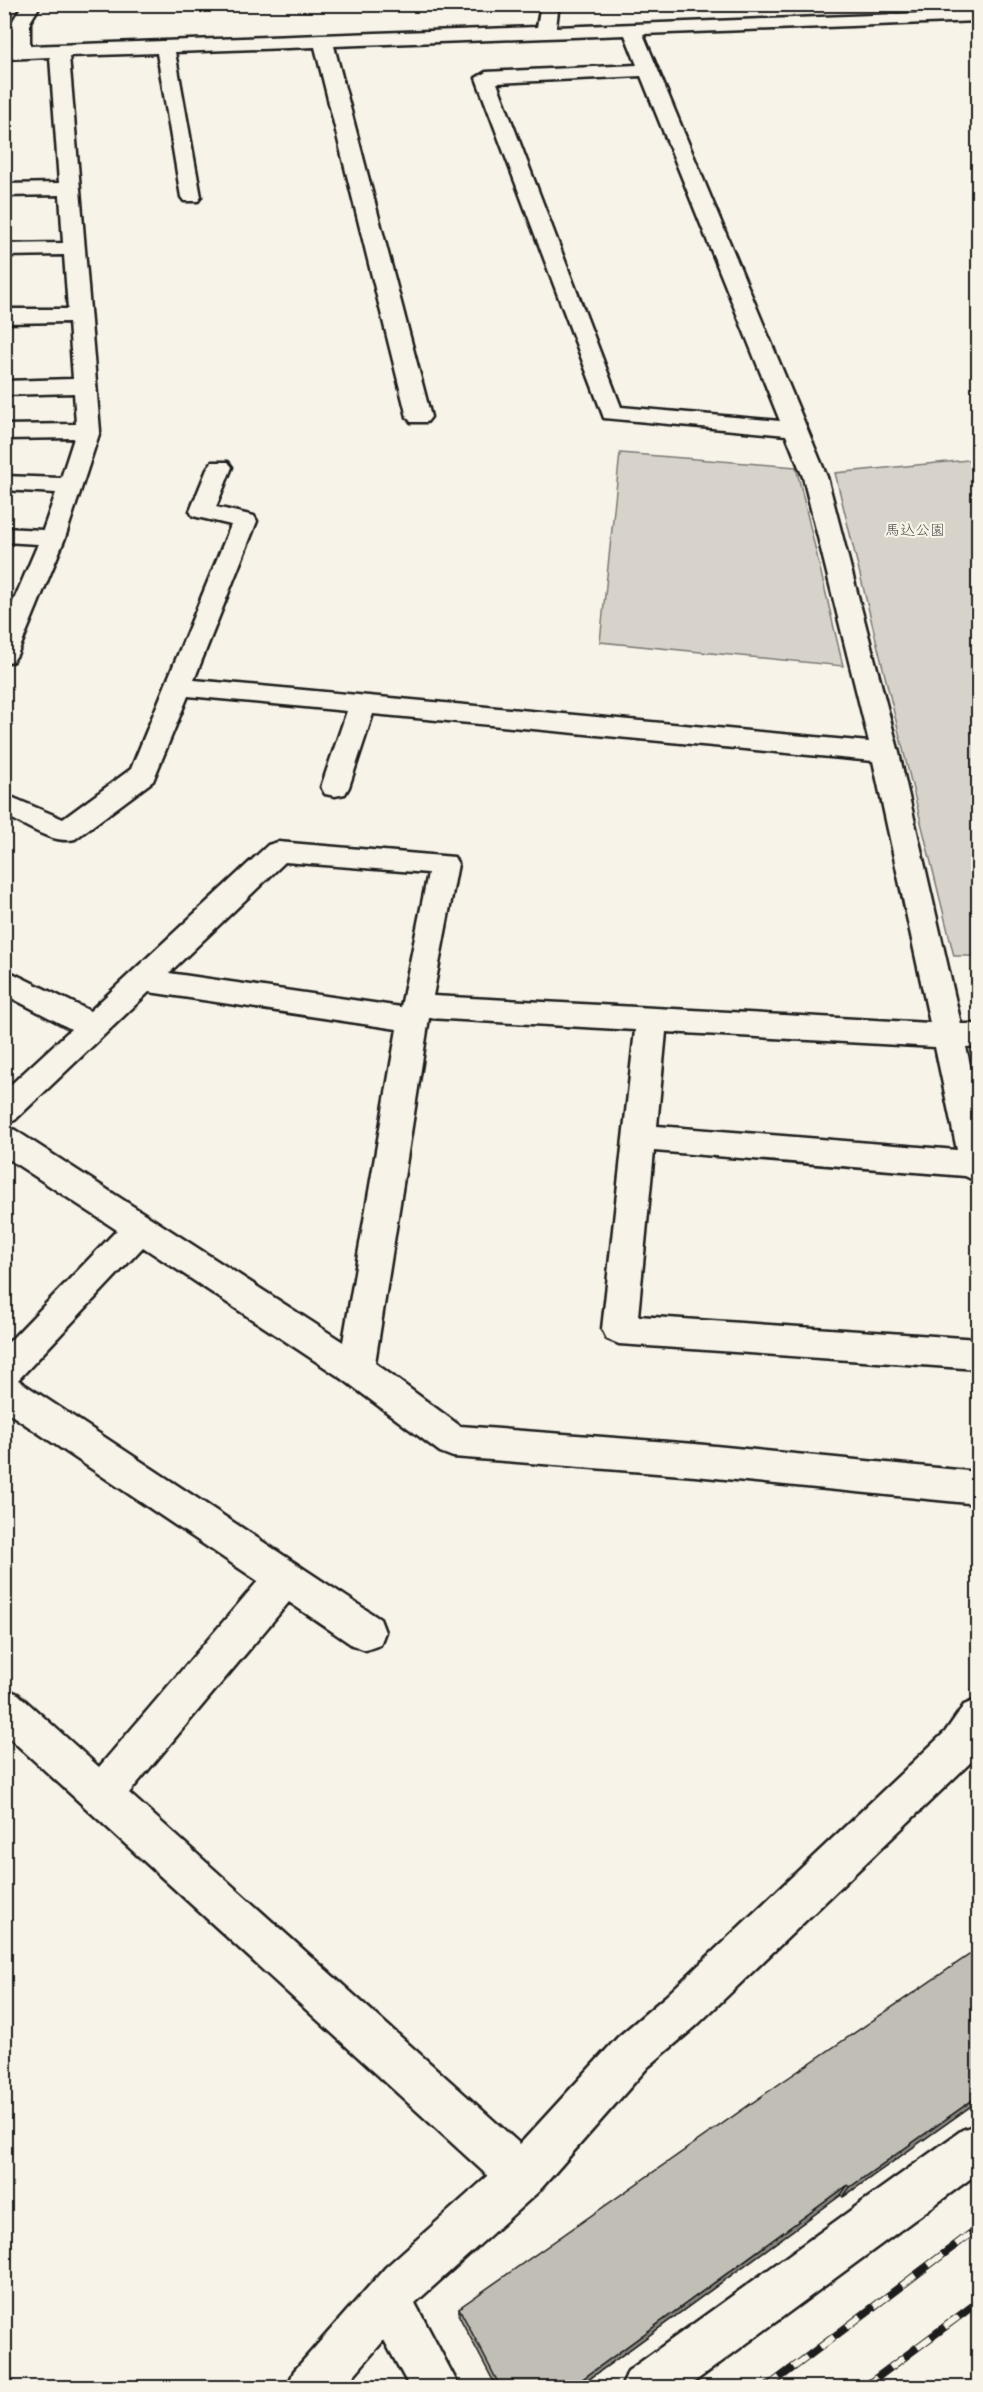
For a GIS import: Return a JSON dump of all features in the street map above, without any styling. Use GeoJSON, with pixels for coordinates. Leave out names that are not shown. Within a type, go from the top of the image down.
{"type":"FeatureCollection","features":[{"type":"Feature","properties":{"kind":"street"},"geometry":{"type":"LineString","coordinates":[[32,4],[21,22],[13,52],[978,16]]}},
{"type":"Feature","properties":{"kind":"street"},"geometry":{"type":"LineString","coordinates":[[546,31],[550,4]]}},
{"type":"Feature","properties":{"kind":"street"},"geometry":{"type":"LineString","coordinates":[[632,28],[815,477],[885,753],[964,1035],[978,1160],[641,1137]]}},
{"type":"Feature","properties":{"kind":"street"},"geometry":{"type":"LineString","coordinates":[[323,40],[419,417]]}},
{"type":"Feature","properties":{"kind":"street"},"geometry":{"type":"LineString","coordinates":[[165,46],[191,197]]}},
{"type":"Feature","properties":{"kind":"street"},"geometry":{"type":"LineString","coordinates":[[4,655],[53,538],[88,431],[59,51]]}},
{"type":"Feature","properties":{"kind":"street"},"geometry":{"type":"LineString","coordinates":[[648,70],[486,78],[612,413],[795,429]]}},
{"type":"Feature","properties":{"kind":"street"},"geometry":{"type":"LineString","coordinates":[[4,190],[70,189]]}},
{"type":"Feature","properties":{"kind":"street"},"geometry":{"type":"LineString","coordinates":[[4,250],[74,249]]}},
{"type":"Feature","properties":{"kind":"street"},"geometry":{"type":"LineString","coordinates":[[4,316],[79,315]]}},
{"type":"Feature","properties":{"kind":"street"},"geometry":{"type":"LineString","coordinates":[[4,388],[85,386]]}},
{"type":"Feature","properties":{"kind":"street"},"geometry":{"type":"LineString","coordinates":[[4,432],[88,431]]}},
{"type":"Feature","properties":{"kind":"street"},"geometry":{"type":"LineString","coordinates":[[4,803],[65,832],[143,774],[245,521],[202,511],[220,467]]}},
{"type":"Feature","properties":{"kind":"street"},"geometry":{"type":"LineString","coordinates":[[4,483],[70,486]]}},
{"type":"Feature","properties":{"kind":"street"},"geometry":{"type":"LineString","coordinates":[[4,535],[53,538]]}},
{"type":"Feature","properties":{"kind":"street"},"geometry":{"type":"LineString","coordinates":[[178,687],[885,753]]}},
{"type":"Feature","properties":{"kind":"street"},"geometry":{"type":"LineString","coordinates":[[335,788],[363,703]]}},
{"type":"Feature","properties":{"kind":"street"},"geometry":{"type":"LineString","coordinates":[[4,1111],[278,852],[444,864],[415,1013],[356,1369]]}},
{"type":"Feature","properties":{"kind":"street"},"geometry":{"type":"LineString","coordinates":[[142,980],[415,1013],[652,1018],[964,1035]]}},
{"type":"Feature","properties":{"kind":"street"},"geometry":{"type":"LineString","coordinates":[[4,981],[93,1027]]}},
{"type":"Feature","properties":{"kind":"street"},"geometry":{"type":"LineString","coordinates":[[652,1018],[620,1329],[978,1354]]}},
{"type":"Feature","properties":{"kind":"street"},"geometry":{"type":"LineString","coordinates":[[4,1139],[356,1369],[453,1441],[695,1460],[978,1488]]}},
{"type":"Feature","properties":{"kind":"street"},"geometry":{"type":"LineString","coordinates":[[4,1371],[141,1227]]}},
{"type":"Feature","properties":{"kind":"street"},"geometry":{"type":"LineString","coordinates":[[4,1390],[366,1632]]}},
{"type":"Feature","properties":{"kind":"street"},"geometry":{"type":"LineString","coordinates":[[102,1794],[285,1578]]}},
{"type":"Feature","properties":{"kind":"street"},"geometry":{"type":"LineString","coordinates":[[4,1707],[522,2176]]}},
{"type":"Feature","properties":{"kind":"street"},"geometry":{"type":"LineString","coordinates":[[311,2388],[402,2283],[522,2176],[633,2052],[681,2011],[959,1746],[978,1718]]}},
{"type":"Feature","properties":{"kind":"street"},"geometry":{"type":"LineString","coordinates":[[645,2388],[978,2146]]}},
{"type":"Feature","properties":{"kind":"street"},"geometry":{"type":"LineString","coordinates":[[388,2300],[436,2388]]}},
{"type":"Feature","properties":{"kind":"green space"},"geometry":{"type":"Polygon","coordinates":[[[620,453],[796,467],[843,666],[600,642],[620,453]]]}},
{"type":"Feature","properties":{"kind":"green space","name":"馬込公園"},"geometry":{"type":"Polygon","coordinates":[[[978,459],[978,956],[954,956],[835,473],[978,459]]]}},
{"type":"Feature","properties":{"kind":"building"},"geometry":{"type":"Polygon","coordinates":[[[978,1949],[978,2096],[850,2187],[848,2185],[570,2388],[501,2388],[459,2308],[782,2082],[978,1949]]]}},
{"type":"Feature","properties":{"kind":"railway"},"geometry":{"type":"LineString","coordinates":[[766,2388],[978,2228]]}},
{"type":"Feature","properties":{"kind":"railway"},"geometry":{"type":"LineString","coordinates":[[863,2388],[978,2302]]}}]}
